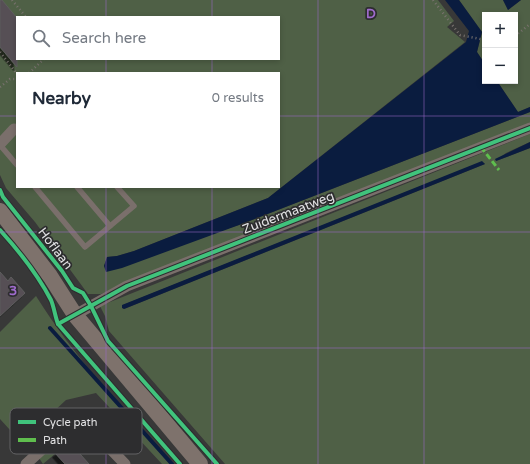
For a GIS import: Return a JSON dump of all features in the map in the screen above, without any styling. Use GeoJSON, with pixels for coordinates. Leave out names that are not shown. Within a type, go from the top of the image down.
{"type":"FeatureCollection","features":[{"type":"Feature","properties":{"kind":"main road","name":"Hoflaan"},"geometry":{"type":"LineString","coordinates":[[0,211],[50,276],[75,315],[200,464]]}},
{"type":"Feature","properties":{"kind":"street"},"geometry":{"type":"LineString","coordinates":[[0,145],[15,128]]}},
{"type":"Feature","properties":{"kind":"street","name":"Zuidermaatweg"},"geometry":{"type":"LineString","coordinates":[[75,315],[127,286],[530,128]]}},
{"type":"Feature","properties":{"kind":"street"},"geometry":{"type":"LineString","coordinates":[[26,464],[37,454]]}},
{"type":"Feature","properties":{"kind":"street"},"geometry":{"type":"LineString","coordinates":[[115,454],[125,464]]}},
{"type":"Feature","properties":{"kind":"lane"},"geometry":{"type":"LineString","coordinates":[[0,145],[16,165]]}},
{"type":"Feature","properties":{"kind":"lane"},"geometry":{"type":"LineString","coordinates":[[36,188],[85,247],[134,206],[118,188]]}},
{"type":"Feature","properties":{"kind":"lane"},"geometry":{"type":"LineString","coordinates":[[77,188],[110,226]]}},
{"type":"Feature","properties":{"kind":"path"},"geometry":{"type":"LineString","coordinates":[[14,0],[25,16]]}},
{"type":"Feature","properties":{"kind":"path"},"geometry":{"type":"LineString","coordinates":[[433,0],[460,35],[482,39]]}},
{"type":"Feature","properties":{"kind":"path"},"geometry":{"type":"LineString","coordinates":[[518,34],[530,24]]}},
{"type":"Feature","properties":{"kind":"path"},"geometry":{"type":"LineString","coordinates":[[0,52],[16,73]]}},
{"type":"Feature","properties":{"kind":"path"},"geometry":{"type":"LineString","coordinates":[[30,72],[43,60]]}},
{"type":"Feature","properties":{"kind":"path"},"geometry":{"type":"LineString","coordinates":[[0,87],[10,79],[16,79]]}},
{"type":"Feature","properties":{"kind":"green space"},"geometry":{"type":"Polygon","coordinates":[[[0,0],[438,0],[454,21],[447,27],[465,42],[268,198],[134,251],[107,257],[104,266],[239,225],[530,112],[530,124],[101,294],[88,294],[35,222],[6,188],[0,175],[0,0]]]}},
{"type":"Feature","properties":{"kind":"green space"},"geometry":{"type":"Polygon","coordinates":[[[459,0],[503,0],[508,10],[521,0],[530,0],[530,107],[518,112],[499,84],[518,84],[518,12],[482,12],[482,32],[459,0]]]}},
{"type":"Feature","properties":{"kind":"green space"},"geometry":{"type":"Polygon","coordinates":[[[482,32],[482,60],[477,52],[482,32]]]}},
{"type":"Feature","properties":{"kind":"green space"},"geometry":{"type":"Polygon","coordinates":[[[530,134],[530,142],[506,153],[496,161],[530,148],[530,464],[225,464],[109,331],[105,316],[100,306],[530,134]],[[482,162],[123,305],[122,307],[124,309],[485,164],[482,162]]]}},
{"type":"Feature","properties":{"kind":"green space"},"geometry":{"type":"Polygon","coordinates":[[[36,296],[83,362],[122,408],[110,408],[96,393],[66,400],[57,408],[10,408],[10,430],[0,419],[0,332],[36,296]]]}},
{"type":"Feature","properties":{"kind":"green space"},"geometry":{"type":"Polygon","coordinates":[[[142,430],[172,464],[162,464],[142,442],[142,430]]]}},
{"type":"Feature","properties":{"kind":"green space"},"geometry":{"type":"Polygon","coordinates":[[[43,454],[55,454],[43,464],[39,458],[43,454]]]}},
{"type":"Feature","properties":{"kind":"water"},"geometry":{"type":"Polygon","coordinates":[[[445,0],[459,0],[482,32],[477,52],[482,60],[482,84],[499,84],[518,112],[530,107],[530,112],[239,225],[122,268],[106,272],[104,266],[107,257],[134,251],[268,198],[466,42],[469,31],[445,0]]]}},
{"type":"Feature","properties":{"kind":"water"},"geometry":{"type":"Polygon","coordinates":[[[503,0],[521,0],[508,10],[503,0]]]}},
{"type":"Feature","properties":{"kind":"water"},"geometry":{"type":"Polygon","coordinates":[[[530,142],[530,148],[496,161],[495,159],[530,142]]]}},
{"type":"Feature","properties":{"kind":"water"},"geometry":{"type":"Polygon","coordinates":[[[482,161],[485,164],[124,309],[122,308],[122,305],[482,161]]]}},
{"type":"Feature","properties":{"kind":"building"},"geometry":{"type":"Polygon","coordinates":[[[0,0],[2,0],[16,17],[17,67],[0,47],[0,0]]]}},
{"type":"Feature","properties":{"kind":"building"},"geometry":{"type":"Polygon","coordinates":[[[0,272],[8,281],[11,277],[25,293],[0,316],[0,272]]]}},
{"type":"Feature","properties":{"kind":"building"},"geometry":{"type":"Polygon","coordinates":[[[56,454],[80,454],[89,464],[65,464],[56,454]]]}},
{"type":"Feature","properties":{"kind":"waterway"},"geometry":{"type":"LineString","coordinates":[[50,328],[122,408]]}},
{"type":"Feature","properties":{"kind":"waterway"},"geometry":{"type":"LineString","coordinates":[[142,431],[172,464]]}},
{"type":"Feature","properties":{"kind":"marked path"},"geometry":{"type":"LineString","coordinates":[[481,147],[499,170]]}},
{"type":"Feature","properties":{"kind":"cycle path"},"geometry":{"type":"LineString","coordinates":[[58,324],[127,286],[530,128]]}},
{"type":"Feature","properties":{"kind":"cycle path"},"geometry":{"type":"LineString","coordinates":[[0,190],[3,197],[62,271],[73,288],[83,293],[108,341],[217,464]]}},
{"type":"Feature","properties":{"kind":"cycle path"},"geometry":{"type":"LineString","coordinates":[[0,230],[40,281],[51,300],[58,324],[131,408]]}},
{"type":"Feature","properties":{"kind":"cycle path"},"geometry":{"type":"LineString","coordinates":[[142,420],[180,464]]}}]}
